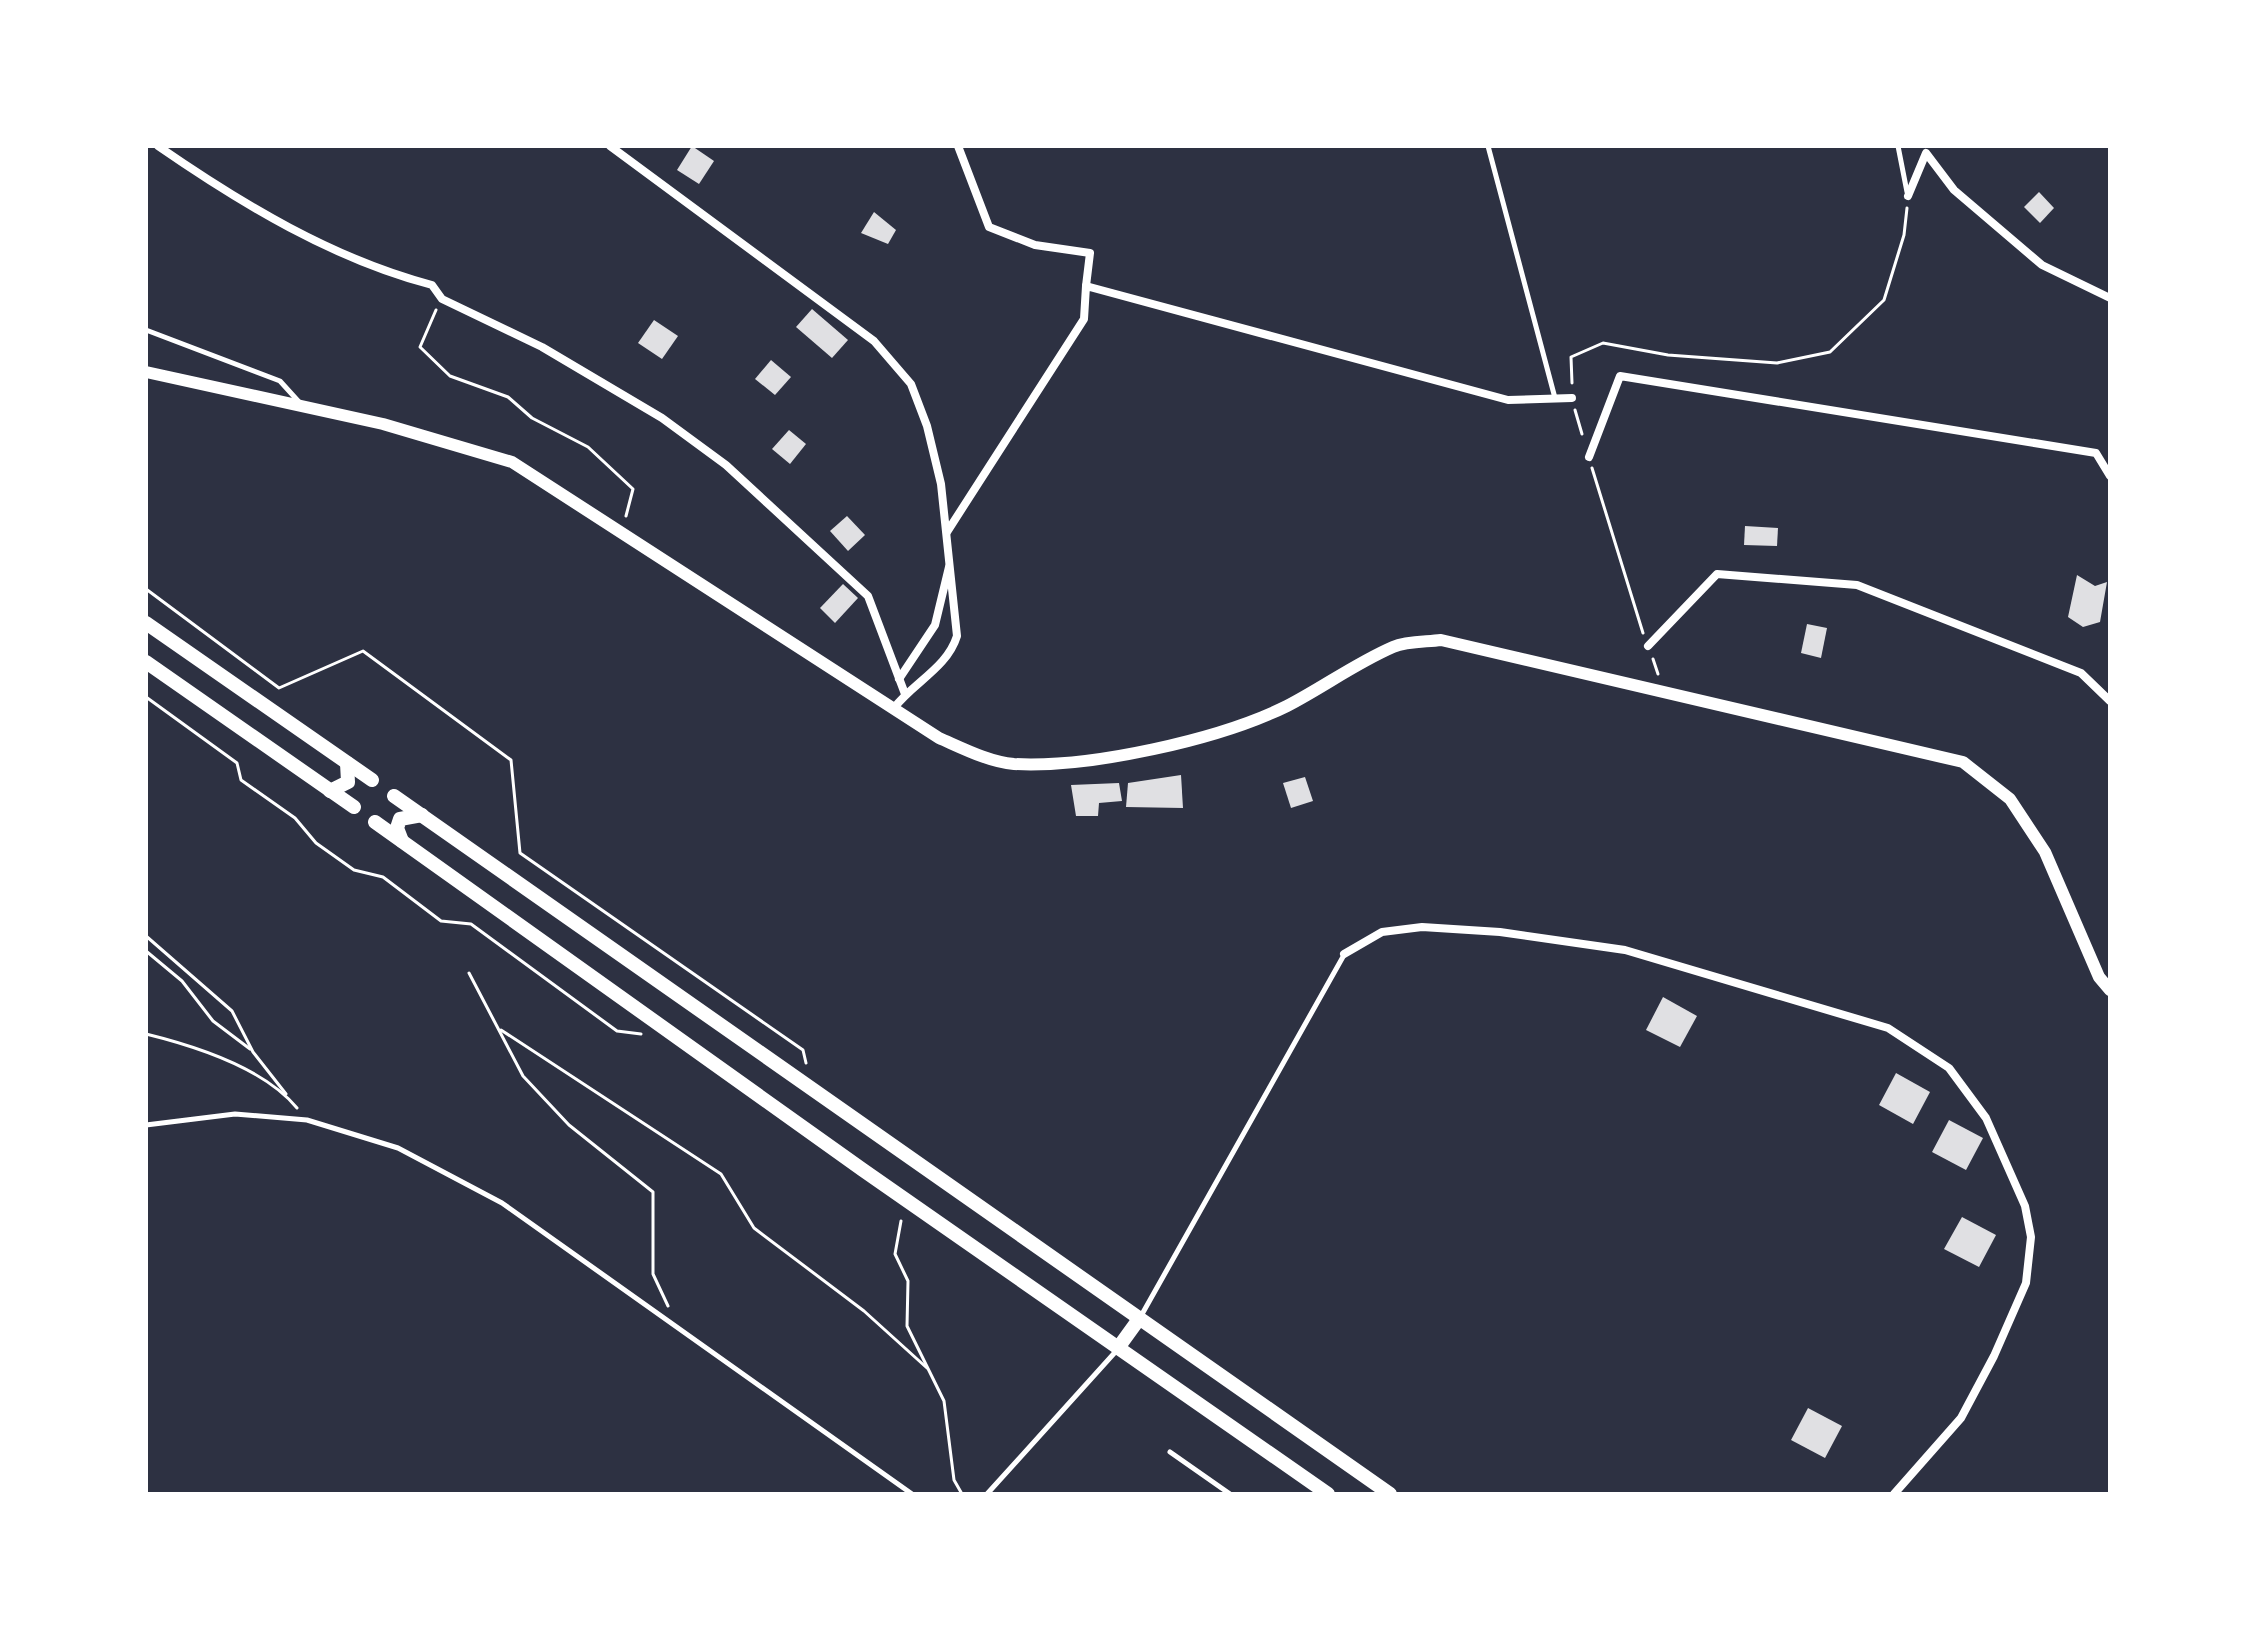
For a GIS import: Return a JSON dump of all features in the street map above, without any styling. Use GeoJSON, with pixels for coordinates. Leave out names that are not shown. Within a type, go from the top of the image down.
{"type":"FeatureCollection","features":[{"type":"Feature","properties":{"kind":"main road"},"geometry":{"type":"LineString","coordinates":[[146,372],[383,424],[512,462],[939,738],[1011,764],[1140,753],[1283,708],[1395,646],[1441,640],[1963,762],[2010,799],[2045,852],[2099,977],[2110,990]]}},
{"type":"Feature","properties":{"kind":"main road"},"geometry":{"type":"LineString","coordinates":[[146,623],[372,780]]}},
{"type":"Feature","properties":{"kind":"main road"},"geometry":{"type":"LineString","coordinates":[[146,662],[354,807]]}},
{"type":"Feature","properties":{"kind":"main road"},"geometry":{"type":"LineString","coordinates":[[330,791],[348,782],[347,763]]}},
{"type":"Feature","properties":{"kind":"main road"},"geometry":{"type":"LineString","coordinates":[[394,796],[1390,1494]]}},
{"type":"Feature","properties":{"kind":"main road"},"geometry":{"type":"LineString","coordinates":[[402,841],[397,828],[400,819],[422,815]]}},
{"type":"Feature","properties":{"kind":"main road"},"geometry":{"type":"LineString","coordinates":[[375,822],[736,1081],[1328,1494]]}},
{"type":"Feature","properties":{"kind":"main road"},"geometry":{"type":"LineString","coordinates":[[1118,1348],[1139,1319]]}},
{"type":"Feature","properties":{"kind":"street"},"geometry":{"type":"LineString","coordinates":[[158,146],[212,183],[304,234],[383,272],[432,285],[442,299],[556,355],[662,418],[726,465],[868,596],[905,694]]}},
{"type":"Feature","properties":{"kind":"street"},"geometry":{"type":"LineString","coordinates":[[610,146],[874,341],[911,384],[927,426],[947,532],[957,636],[952,651],[894,708]]}},
{"type":"Feature","properties":{"kind":"street"},"geometry":{"type":"LineString","coordinates":[[947,532],[1084,319],[1090,253],[1035,245],[989,227],[958,146]]}},
{"type":"Feature","properties":{"kind":"street"},"geometry":{"type":"LineString","coordinates":[[1908,196],[1926,153],[1954,190],[2042,265],[2110,298]]}},
{"type":"Feature","properties":{"kind":"street"},"geometry":{"type":"LineString","coordinates":[[1086,286],[1508,400],[1572,398]]}},
{"type":"Feature","properties":{"kind":"street"},"geometry":{"type":"LineString","coordinates":[[1589,457],[1620,376],[2096,453],[2110,476]]}},
{"type":"Feature","properties":{"kind":"street"},"geometry":{"type":"LineString","coordinates":[[899,679],[935,625],[951,558]]}},
{"type":"Feature","properties":{"kind":"street"},"geometry":{"type":"LineString","coordinates":[[1648,646],[1717,574],[1857,585],[2081,673],[2110,701]]}},
{"type":"Feature","properties":{"kind":"street"},"geometry":{"type":"LineString","coordinates":[[1344,954],[1382,932],[1422,927],[1500,932],[1625,950],[1888,1028],[1949,1068],[1986,1118],[2025,1206],[2031,1237],[2026,1283],[1994,1356],[1961,1418],[1894,1494]]}},
{"type":"Feature","properties":{"kind":"lane"},"geometry":{"type":"LineString","coordinates":[[1488,146],[1555,398]]}},
{"type":"Feature","properties":{"kind":"lane"},"geometry":{"type":"LineString","coordinates":[[1898,146],[1908,196]]}},
{"type":"Feature","properties":{"kind":"lane"},"geometry":{"type":"LineString","coordinates":[[146,330],[280,381],[305,408]]}},
{"type":"Feature","properties":{"kind":"lane"},"geometry":{"type":"LineString","coordinates":[[1139,1319],[1344,954]]}},
{"type":"Feature","properties":{"kind":"lane"},"geometry":{"type":"LineString","coordinates":[[146,1125],[235,1114],[307,1120],[398,1148],[502,1203],[912,1494]]}},
{"type":"Feature","properties":{"kind":"lane"},"geometry":{"type":"LineString","coordinates":[[987,1494],[1118,1348]]}},
{"type":"Feature","properties":{"kind":"lane"},"geometry":{"type":"LineString","coordinates":[[1170,1452],[1230,1494]]}},
{"type":"Feature","properties":{"kind":"path"},"geometry":{"type":"LineString","coordinates":[[1665,691],[1623,576],[1572,398],[1571,357],[1603,343],[1668,355],[1777,363],[1830,352],[1884,300],[1904,235],[1908,196]]}},
{"type":"Feature","properties":{"kind":"path"},"geometry":{"type":"LineString","coordinates":[[442,299],[420,347],[450,376],[508,397],[532,418],[588,447],[633,489],[622,531]]}},
{"type":"Feature","properties":{"kind":"path"},"geometry":{"type":"LineString","coordinates":[[146,589],[279,688],[363,651],[511,760],[520,853],[803,1050],[814,1090]]}},
{"type":"Feature","properties":{"kind":"path"},"geometry":{"type":"LineString","coordinates":[[146,697],[237,763],[241,780],[295,818],[316,843],[354,870],[383,877],[441,921],[471,924],[617,1031],[647,1035]]}},
{"type":"Feature","properties":{"kind":"path"},"geometry":{"type":"LineString","coordinates":[[146,936],[232,1011],[253,1052],[307,1120]]}},
{"type":"Feature","properties":{"kind":"path"},"geometry":{"type":"LineString","coordinates":[[146,951],[182,981],[213,1021],[253,1052]]}},
{"type":"Feature","properties":{"kind":"path"},"geometry":{"type":"LineString","coordinates":[[469,973],[523,1076],[569,1125],[653,1192],[653,1274],[678,1327]]}},
{"type":"Feature","properties":{"kind":"path"},"geometry":{"type":"LineString","coordinates":[[501,1030],[721,1174],[754,1228],[864,1311],[927,1368]]}},
{"type":"Feature","properties":{"kind":"path"},"geometry":{"type":"LineString","coordinates":[[146,1034],[200,1047],[286,1094]]}},
{"type":"Feature","properties":{"kind":"path"},"geometry":{"type":"LineString","coordinates":[[901,1221],[895,1254],[908,1281],[907,1326],[944,1401],[954,1480],[962,1494]]}},
{"type":"Feature","properties":{"kind":"building"},"geometry":{"type":"Polygon","coordinates":[[[692,146],[714,161],[699,184],[677,170],[692,146]]]}},
{"type":"Feature","properties":{"kind":"building"},"geometry":{"type":"Polygon","coordinates":[[[2039,192],[2054,208],[2040,223],[2024,207],[2039,192]]]}},
{"type":"Feature","properties":{"kind":"building"},"geometry":{"type":"Polygon","coordinates":[[[874,212],[896,230],[888,244],[861,233],[874,212]]]}},
{"type":"Feature","properties":{"kind":"building"},"geometry":{"type":"Polygon","coordinates":[[[812,309],[848,340],[832,358],[796,327],[812,309]]]}},
{"type":"Feature","properties":{"kind":"building"},"geometry":{"type":"Polygon","coordinates":[[[654,320],[678,336],[662,359],[638,343],[654,320]]]}},
{"type":"Feature","properties":{"kind":"building"},"geometry":{"type":"Polygon","coordinates":[[[771,360],[791,377],[775,395],[755,379],[771,360]]]}},
{"type":"Feature","properties":{"kind":"building"},"geometry":{"type":"Polygon","coordinates":[[[789,430],[806,444],[790,464],[772,449],[789,430]]]}},
{"type":"Feature","properties":{"kind":"building"},"geometry":{"type":"Polygon","coordinates":[[[847,516],[865,535],[848,551],[830,531],[847,516]]]}},
{"type":"Feature","properties":{"kind":"building"},"geometry":{"type":"Polygon","coordinates":[[[1745,526],[1778,528],[1777,546],[1744,545],[1745,526]]]}},
{"type":"Feature","properties":{"kind":"building"},"geometry":{"type":"Polygon","coordinates":[[[2077,575],[2095,586],[2107,582],[2100,622],[2083,627],[2068,617],[2077,575]]]}},
{"type":"Feature","properties":{"kind":"building"},"geometry":{"type":"Polygon","coordinates":[[[843,584],[858,598],[835,623],[820,608],[843,584]]]}},
{"type":"Feature","properties":{"kind":"building"},"geometry":{"type":"Polygon","coordinates":[[[1807,624],[1827,628],[1821,658],[1801,653],[1807,624]]]}},
{"type":"Feature","properties":{"kind":"building"},"geometry":{"type":"Polygon","coordinates":[[[1181,775],[1183,808],[1126,807],[1128,783],[1181,775]]]}},
{"type":"Feature","properties":{"kind":"building"},"geometry":{"type":"Polygon","coordinates":[[[1305,777],[1313,801],[1291,808],[1283,783],[1305,777]]]}},
{"type":"Feature","properties":{"kind":"building"},"geometry":{"type":"Polygon","coordinates":[[[1119,783],[1122,801],[1099,803],[1098,816],[1076,816],[1071,785],[1119,783]]]}},
{"type":"Feature","properties":{"kind":"building"},"geometry":{"type":"Polygon","coordinates":[[[1663,997],[1697,1016],[1680,1047],[1646,1030],[1663,997]]]}},
{"type":"Feature","properties":{"kind":"building"},"geometry":{"type":"Polygon","coordinates":[[[1896,1073],[1930,1092],[1913,1124],[1879,1105],[1896,1073]]]}},
{"type":"Feature","properties":{"kind":"building"},"geometry":{"type":"Polygon","coordinates":[[[1949,1120],[1983,1138],[1966,1170],[1932,1152],[1949,1120]]]}},
{"type":"Feature","properties":{"kind":"building"},"geometry":{"type":"Polygon","coordinates":[[[1962,1217],[1996,1235],[1979,1267],[1944,1249],[1962,1217]]]}},
{"type":"Feature","properties":{"kind":"building"},"geometry":{"type":"Polygon","coordinates":[[[1808,1408],[1842,1426],[1825,1458],[1791,1440],[1808,1408]]]}}]}
